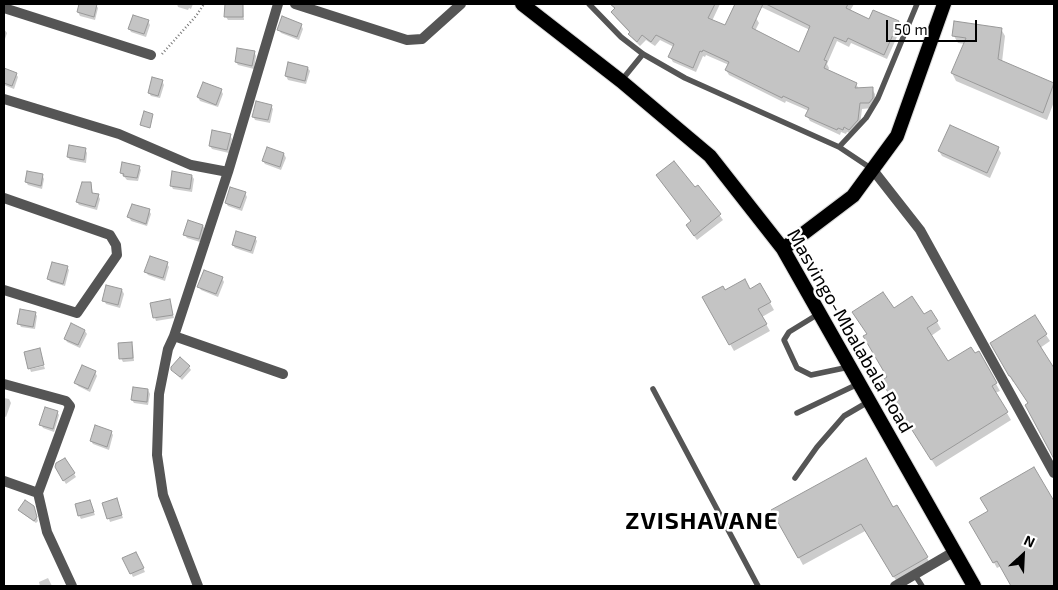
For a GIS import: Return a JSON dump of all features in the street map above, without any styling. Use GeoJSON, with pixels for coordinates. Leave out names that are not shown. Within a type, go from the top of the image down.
{"type":"FeatureCollection","features":[{"type":"Feature","properties":{"kind":"highway","name":"Masvingo-Mbalabala Road"},"geometry":{"type":"LineString","coordinates":[[522,4],[621,81],[710,156],[783,249],[974,586]]}},
{"type":"Feature","properties":{"kind":"highway"},"geometry":{"type":"LineString","coordinates":[[783,249],[853,196],[897,136],[944,4]]}},
{"type":"Feature","properties":{"kind":"street"},"geometry":{"type":"LineString","coordinates":[[198,586],[163,495],[157,455],[159,394],[168,349],[174,336],[228,172],[278,4]]}},
{"type":"Feature","properties":{"kind":"street"},"geometry":{"type":"LineString","coordinates":[[295,4],[407,40],[422,39],[461,4]]}},
{"type":"Feature","properties":{"kind":"street"},"geometry":{"type":"LineString","coordinates":[[4,8],[151,55]]}},
{"type":"Feature","properties":{"kind":"street"},"geometry":{"type":"LineString","coordinates":[[4,99],[119,134],[191,165],[228,172]]}},
{"type":"Feature","properties":{"kind":"street"},"geometry":{"type":"LineString","coordinates":[[873,170],[920,230],[1054,473]]}},
{"type":"Feature","properties":{"kind":"street"},"geometry":{"type":"LineString","coordinates":[[4,198],[110,235],[116,245],[117,255],[77,313],[4,290]]}},
{"type":"Feature","properties":{"kind":"street"},"geometry":{"type":"LineString","coordinates":[[174,336],[283,374]]}},
{"type":"Feature","properties":{"kind":"street"},"geometry":{"type":"LineString","coordinates":[[4,384],[66,401],[70,406],[38,493],[47,532],[72,586]]}},
{"type":"Feature","properties":{"kind":"street"},"geometry":{"type":"LineString","coordinates":[[4,481],[38,493]]}},
{"type":"Feature","properties":{"kind":"street"},"geometry":{"type":"LineString","coordinates":[[895,586],[955,551]]}},
{"type":"Feature","properties":{"kind":"lane"},"geometry":{"type":"LineString","coordinates":[[589,4],[621,37],[643,54],[685,78],[839,147],[873,170]]}},
{"type":"Feature","properties":{"kind":"lane"},"geometry":{"type":"LineString","coordinates":[[839,147],[866,118],[878,98],[917,4]]}},
{"type":"Feature","properties":{"kind":"lane"},"geometry":{"type":"LineString","coordinates":[[621,81],[643,54]]}},
{"type":"Feature","properties":{"kind":"lane"},"geometry":{"type":"LineString","coordinates":[[820,313],[789,332],[784,340],[798,368],[811,375],[850,366]]}},
{"type":"Feature","properties":{"kind":"lane"},"geometry":{"type":"LineString","coordinates":[[797,414],[860,383]]}},
{"type":"Feature","properties":{"kind":"lane"},"geometry":{"type":"LineString","coordinates":[[653,389],[758,586]]}},
{"type":"Feature","properties":{"kind":"lane"},"geometry":{"type":"LineString","coordinates":[[795,478],[817,447],[844,416],[870,401]]}},
{"type":"Feature","properties":{"kind":"lane"},"geometry":{"type":"LineString","coordinates":[[915,574],[922,586]]}},
{"type":"Feature","properties":{"kind":"path"},"geometry":{"type":"LineString","coordinates":[[151,55],[160,56],[166,52],[204,4]]}},
{"type":"Feature","properties":{"kind":"building"},"geometry":{"type":"Polygon","coordinates":[[[79,4],[97,4],[94,17],[77,12],[79,4]]]}},
{"type":"Feature","properties":{"kind":"building"},"geometry":{"type":"Polygon","coordinates":[[[225,4],[243,4],[243,17],[224,17],[225,4]]]}},
{"type":"Feature","properties":{"kind":"building"},"geometry":{"type":"Polygon","coordinates":[[[610,4],[715,4],[708,18],[725,25],[735,4],[763,4],[752,28],[799,52],[810,26],[766,4],[848,4],[846,8],[869,19],[873,10],[899,21],[884,55],[848,38],[846,42],[834,37],[824,60],[827,61],[824,68],[857,83],[855,88],[873,87],[873,98],[869,103],[860,103],[858,120],[849,130],[844,127],[843,130],[838,128],[837,130],[805,116],[809,108],[783,96],[782,98],[725,70],[729,62],[703,50],[702,52],[700,51],[693,68],[668,57],[674,44],[656,35],[651,42],[642,35],[637,42],[628,34],[630,32],[611,12],[615,8],[610,4]]]}},
{"type":"Feature","properties":{"kind":"building"},"geometry":{"type":"Polygon","coordinates":[[[133,15],[149,20],[144,34],[128,29],[133,15]]]}},
{"type":"Feature","properties":{"kind":"building"},"geometry":{"type":"Polygon","coordinates":[[[282,16],[302,24],[297,37],[277,30],[282,16]]]}},
{"type":"Feature","properties":{"kind":"building"},"geometry":{"type":"Polygon","coordinates":[[[954,21],[1002,28],[998,59],[1054,83],[1043,113],[951,73],[966,38],[952,36],[954,21]]]}},
{"type":"Feature","properties":{"kind":"building"},"geometry":{"type":"Polygon","coordinates":[[[237,48],[255,51],[252,66],[235,62],[237,48]]]}},
{"type":"Feature","properties":{"kind":"building"},"geometry":{"type":"Polygon","coordinates":[[[288,62],[308,67],[305,81],[285,76],[288,62]]]}},
{"type":"Feature","properties":{"kind":"building"},"geometry":{"type":"Polygon","coordinates":[[[4,68],[17,73],[12,86],[4,83],[4,68]]]}},
{"type":"Feature","properties":{"kind":"building"},"geometry":{"type":"Polygon","coordinates":[[[152,77],[163,80],[158,96],[148,93],[152,77]]]}},
{"type":"Feature","properties":{"kind":"building"},"geometry":{"type":"Polygon","coordinates":[[[203,82],[222,89],[216,105],[197,97],[203,82]]]}},
{"type":"Feature","properties":{"kind":"building"},"geometry":{"type":"Polygon","coordinates":[[[256,101],[272,105],[268,120],[252,117],[256,101]]]}},
{"type":"Feature","properties":{"kind":"building"},"geometry":{"type":"Polygon","coordinates":[[[144,111],[153,114],[150,128],[140,125],[144,111]]]}},
{"type":"Feature","properties":{"kind":"building"},"geometry":{"type":"Polygon","coordinates":[[[950,125],[999,147],[987,173],[938,151],[950,125]]]}},
{"type":"Feature","properties":{"kind":"building"},"geometry":{"type":"Polygon","coordinates":[[[212,130],[231,134],[227,150],[209,146],[212,130]]]}},
{"type":"Feature","properties":{"kind":"building"},"geometry":{"type":"Polygon","coordinates":[[[69,145],[86,148],[84,160],[67,157],[69,145]]]}},
{"type":"Feature","properties":{"kind":"building"},"geometry":{"type":"Polygon","coordinates":[[[267,147],[284,153],[280,167],[262,161],[267,147]]]}},
{"type":"Feature","properties":{"kind":"building"},"geometry":{"type":"Polygon","coordinates":[[[674,161],[695,187],[698,185],[721,214],[694,236],[686,225],[691,221],[656,175],[674,161]]]}},
{"type":"Feature","properties":{"kind":"building"},"geometry":{"type":"Polygon","coordinates":[[[122,162],[140,166],[137,178],[123,176],[124,174],[120,173],[122,162]]]}},
{"type":"Feature","properties":{"kind":"building"},"geometry":{"type":"Polygon","coordinates":[[[27,171],[43,174],[41,186],[25,182],[27,171]]]}},
{"type":"Feature","properties":{"kind":"building"},"geometry":{"type":"Polygon","coordinates":[[[172,171],[192,175],[190,189],[170,186],[172,171]]]}},
{"type":"Feature","properties":{"kind":"building"},"geometry":{"type":"Polygon","coordinates":[[[82,182],[91,182],[92,193],[99,194],[95,207],[76,202],[82,182]]]}},
{"type":"Feature","properties":{"kind":"building"},"geometry":{"type":"Polygon","coordinates":[[[230,187],[246,192],[240,208],[225,203],[230,187]]]}},
{"type":"Feature","properties":{"kind":"building"},"geometry":{"type":"Polygon","coordinates":[[[132,204],[150,209],[146,224],[127,217],[132,204]]]}},
{"type":"Feature","properties":{"kind":"building"},"geometry":{"type":"Polygon","coordinates":[[[188,220],[203,225],[199,239],[183,235],[188,220]]]}},
{"type":"Feature","properties":{"kind":"building"},"geometry":{"type":"Polygon","coordinates":[[[236,231],[256,237],[251,251],[232,245],[236,231]]]}},
{"type":"Feature","properties":{"kind":"building"},"geometry":{"type":"Polygon","coordinates":[[[150,256],[168,262],[163,278],[144,272],[150,256]]]}},
{"type":"Feature","properties":{"kind":"building"},"geometry":{"type":"Polygon","coordinates":[[[52,262],[68,266],[63,284],[47,279],[52,262]]]}},
{"type":"Feature","properties":{"kind":"building"},"geometry":{"type":"Polygon","coordinates":[[[204,270],[223,277],[216,294],[197,287],[204,270]]]}},
{"type":"Feature","properties":{"kind":"building"},"geometry":{"type":"Polygon","coordinates":[[[745,279],[750,289],[760,283],[771,302],[758,309],[767,324],[729,345],[702,297],[723,286],[725,290],[745,279]]]}},
{"type":"Feature","properties":{"kind":"building"},"geometry":{"type":"Polygon","coordinates":[[[106,285],[122,289],[118,305],[102,301],[106,285]]]}},
{"type":"Feature","properties":{"kind":"building"},"geometry":{"type":"Polygon","coordinates":[[[883,292],[894,308],[912,296],[924,314],[931,310],[938,321],[927,328],[948,361],[971,347],[975,353],[979,351],[997,383],[992,386],[1008,412],[931,460],[881,381],[887,377],[863,336],[867,334],[852,312],[883,292]]]}},
{"type":"Feature","properties":{"kind":"building"},"geometry":{"type":"Polygon","coordinates":[[[170,299],[173,315],[153,318],[150,303],[170,299]]]}},
{"type":"Feature","properties":{"kind":"building"},"geometry":{"type":"Polygon","coordinates":[[[20,309],[36,312],[33,327],[17,324],[20,309]]]}},
{"type":"Feature","properties":{"kind":"building"},"geometry":{"type":"Polygon","coordinates":[[[1035,315],[1047,334],[1037,341],[1054,368],[1054,459],[1025,405],[1028,403],[1009,376],[990,343],[1035,315]]]}},
{"type":"Feature","properties":{"kind":"building"},"geometry":{"type":"Polygon","coordinates":[[[71,323],[85,330],[78,345],[64,339],[71,323]]]}},
{"type":"Feature","properties":{"kind":"building"},"geometry":{"type":"Polygon","coordinates":[[[132,342],[133,358],[119,359],[118,343],[132,342]]]}},
{"type":"Feature","properties":{"kind":"building"},"geometry":{"type":"Polygon","coordinates":[[[40,348],[44,365],[28,369],[24,352],[40,348]]]}},
{"type":"Feature","properties":{"kind":"building"},"geometry":{"type":"Polygon","coordinates":[[[180,357],[190,366],[180,377],[171,370],[171,367],[180,357]]]}},
{"type":"Feature","properties":{"kind":"building"},"geometry":{"type":"Polygon","coordinates":[[[82,365],[96,371],[88,389],[74,383],[82,365]]]}},
{"type":"Feature","properties":{"kind":"building"},"geometry":{"type":"Polygon","coordinates":[[[133,387],[148,389],[147,402],[131,400],[133,387]]]}},
{"type":"Feature","properties":{"kind":"building"},"geometry":{"type":"Polygon","coordinates":[[[45,407],[58,411],[53,429],[39,425],[45,407]]]}},
{"type":"Feature","properties":{"kind":"building"},"geometry":{"type":"Polygon","coordinates":[[[95,425],[112,431],[107,447],[90,441],[95,425]]]}},
{"type":"Feature","properties":{"kind":"building"},"geometry":{"type":"Polygon","coordinates":[[[65,458],[75,473],[63,481],[55,467],[56,463],[65,458]]]}},
{"type":"Feature","properties":{"kind":"building"},"geometry":{"type":"Polygon","coordinates":[[[866,458],[893,507],[897,505],[928,557],[893,577],[861,524],[798,558],[771,510],[866,458]]]}},
{"type":"Feature","properties":{"kind":"building"},"geometry":{"type":"Polygon","coordinates":[[[1034,467],[1054,501],[1054,586],[1011,586],[997,561],[993,563],[969,522],[988,511],[980,498],[1034,467]]]}},
{"type":"Feature","properties":{"kind":"building"},"geometry":{"type":"Polygon","coordinates":[[[117,498],[122,515],[107,519],[102,503],[117,498]]]}},
{"type":"Feature","properties":{"kind":"building"},"geometry":{"type":"Polygon","coordinates":[[[25,500],[34,506],[37,517],[34,521],[18,510],[25,500]]]}},
{"type":"Feature","properties":{"kind":"building"},"geometry":{"type":"Polygon","coordinates":[[[90,500],[94,512],[78,516],[75,504],[90,500]]]}},
{"type":"Feature","properties":{"kind":"building"},"geometry":{"type":"Polygon","coordinates":[[[136,552],[144,568],[130,574],[122,558],[136,552]]]}},
{"type":"Feature","properties":{"kind":"district","name":"ZVISHAVANE"},"geometry":{"type":"Point","coordinates":[702,521]}}]}
